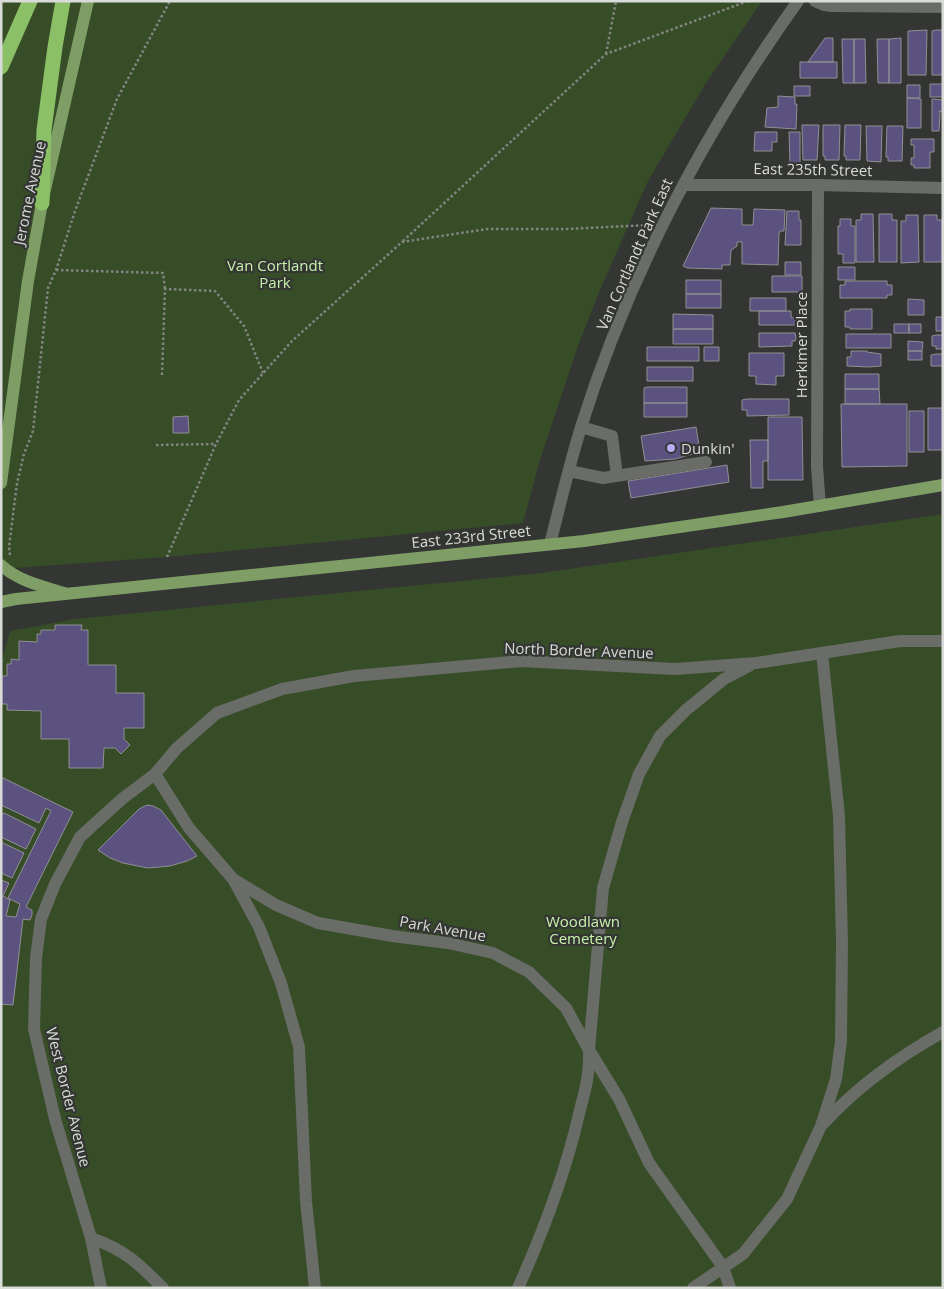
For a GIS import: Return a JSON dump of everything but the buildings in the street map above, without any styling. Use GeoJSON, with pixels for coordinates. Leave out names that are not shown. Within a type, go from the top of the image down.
{"type":"FeatureCollection","features":[{"type":"Feature","properties":{"kind":"highway"},"geometry":{"type":"LineString","coordinates":[[1,67],[30,1]]}},
{"type":"Feature","properties":{"kind":"highway"},"geometry":{"type":"LineString","coordinates":[[42,203],[44,130],[63,1]]}},
{"type":"Feature","properties":{"kind":"main road","name":"Jerome Avenue"},"geometry":{"type":"LineString","coordinates":[[1,483],[28,281],[42,203],[88,1]]}},
{"type":"Feature","properties":{"kind":"main road","name":"East 233rd Street"},"geometry":{"type":"LineString","coordinates":[[1,602],[667,530],[943,485]]}},
{"type":"Feature","properties":{"kind":"main road"},"geometry":{"type":"LineString","coordinates":[[6,561],[9,572],[26,580],[69,594]]}},
{"type":"Feature","properties":{"kind":"street","name":"Van Cortlandt Park East"},"geometry":{"type":"LineString","coordinates":[[550,544],[581,427],[630,296],[683,185],[738,90],[798,1]]}},
{"type":"Feature","properties":{"kind":"street"},"geometry":{"type":"LineString","coordinates":[[815,1],[824,6],[943,7]]}},
{"type":"Feature","properties":{"kind":"street","name":"East 235th Street"},"geometry":{"type":"LineString","coordinates":[[683,185],[818,184],[943,188]]}},
{"type":"Feature","properties":{"kind":"street","name":"Herkimer Place"},"geometry":{"type":"LineString","coordinates":[[818,184],[817,467],[820,506]]}},
{"type":"Feature","properties":{"kind":"street"},"geometry":{"type":"LineString","coordinates":[[581,427],[612,436],[617,476]]}},
{"type":"Feature","properties":{"kind":"street"},"geometry":{"type":"LineString","coordinates":[[569,471],[603,478],[706,462]]}},
{"type":"Feature","properties":{"kind":"street","name":"North Border Avenue"},"geometry":{"type":"LineString","coordinates":[[154,774],[178,748],[217,713],[282,689],[336,679],[521,661],[675,669],[756,663],[900,641],[943,642]]}},
{"type":"Feature","properties":{"kind":"street"},"geometry":{"type":"LineString","coordinates":[[693,1288],[743,1254],[787,1199],[821,1126],[836,1079],[841,1041],[842,943],[839,816],[822,653]]}},
{"type":"Feature","properties":{"kind":"street"},"geometry":{"type":"LineString","coordinates":[[518,1288],[546,1226],[572,1148],[590,1071],[588,1050],[603,888],[638,774],[660,736],[686,710],[724,678],[756,663]]}},
{"type":"Feature","properties":{"kind":"street","name":"Park Avenue"},"geometry":{"type":"LineString","coordinates":[[154,774],[189,828],[233,879],[276,905],[318,923],[392,936],[448,943],[493,953],[529,972],[566,1008],[588,1050],[619,1099],[650,1163],[723,1267],[730,1288]]}},
{"type":"Feature","properties":{"kind":"street","name":"West Border Avenue"},"geometry":{"type":"LineString","coordinates":[[101,1288],[91,1238],[55,1119],[34,1029],[36,958],[41,919],[55,884],[80,836],[154,774]]}},
{"type":"Feature","properties":{"kind":"street"},"geometry":{"type":"LineString","coordinates":[[233,879],[259,927],[281,983],[298,1047],[306,1201],[315,1288]]}},
{"type":"Feature","properties":{"kind":"street"},"geometry":{"type":"LineString","coordinates":[[821,1126],[842,1103],[871,1080],[920,1045],[943,1032]]}},
{"type":"Feature","properties":{"kind":"street"},"geometry":{"type":"LineString","coordinates":[[91,1238],[111,1245],[131,1257],[163,1288]]}},
{"type":"Feature","properties":{"kind":"path"},"geometry":{"type":"LineString","coordinates":[[6,561],[24,454],[34,431],[48,288],[117,99],[170,1]]}},
{"type":"Feature","properties":{"kind":"path"},"geometry":{"type":"LineString","coordinates":[[606,54],[616,1]]}},
{"type":"Feature","properties":{"kind":"path"},"geometry":{"type":"LineString","coordinates":[[167,558],[216,444],[239,400],[292,341],[606,54],[748,1]]}},
{"type":"Feature","properties":{"kind":"path"},"geometry":{"type":"LineString","coordinates":[[402,242],[487,229],[566,229],[664,224]]}},
{"type":"Feature","properties":{"kind":"path"},"geometry":{"type":"LineString","coordinates":[[56,270],[164,273],[162,375]]}},
{"type":"Feature","properties":{"kind":"path"},"geometry":{"type":"LineString","coordinates":[[165,289],[215,291],[244,326],[263,373]]}},
{"type":"Feature","properties":{"kind":"path"},"geometry":{"type":"LineString","coordinates":[[156,445],[216,444]]}},
{"type":"Feature","properties":{"kind":"green space","name":"Van Cortlandt Park"},"geometry":{"type":"Polygon","coordinates":[[[1,1],[762,1],[706,83],[648,181],[600,290],[578,346],[539,463],[523,523],[167,557],[1,569],[1,1]]]}},
{"type":"Feature","properties":{"kind":"green space","name":"Woodlawn Cemetery"},"geometry":{"type":"Polygon","coordinates":[[[943,514],[943,1288],[1,1288],[1,663],[10,631],[75,619],[542,573],[943,514]]]}},
{"type":"Feature","properties":{"kind":"place","name":"Dunkin'"},"geometry":{"type":"Point","coordinates":[671,448]}}]}
